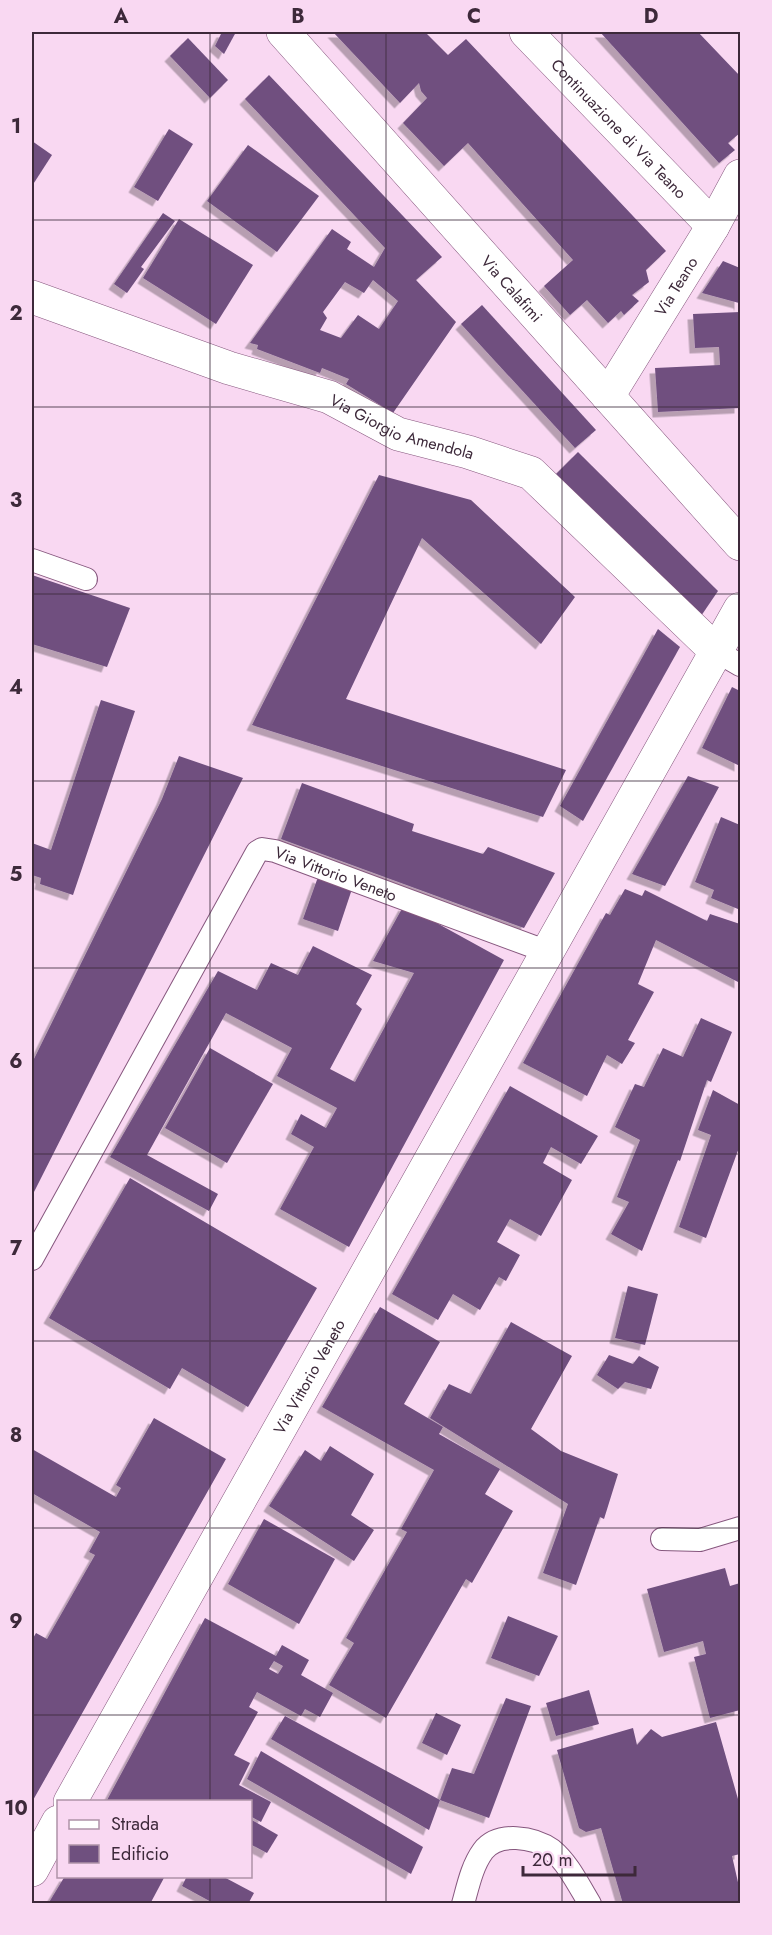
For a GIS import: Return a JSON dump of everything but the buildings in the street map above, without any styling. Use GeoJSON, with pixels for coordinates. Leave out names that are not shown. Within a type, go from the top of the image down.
{"type":"FeatureCollection","features":[{"type":"Feature","properties":{"kind":"street","name":"Via Calafimi"},"geometry":{"type":"LineString","coordinates":[[283,32],[741,543]]}},
{"type":"Feature","properties":{"kind":"street","name":"Continuazione di Via Teano"},"geometry":{"type":"LineString","coordinates":[[525,32],[713,226]]}},
{"type":"Feature","properties":{"kind":"street","name":"Via Teano"},"geometry":{"type":"LineString","coordinates":[[608,396],[713,226],[741,176]]}},
{"type":"Feature","properties":{"kind":"street","name":"Via Giorgio Amendola"},"geometry":{"type":"LineString","coordinates":[[32,297],[229,368],[329,397],[398,434],[468,452],[531,473],[728,658]]}},
{"type":"Feature","properties":{"kind":"street","name":"Via Vittorio Veneto"},"geometry":{"type":"LineString","coordinates":[[71,1800],[548,952],[728,658],[741,609]]}},
{"type":"Feature","properties":{"kind":"street"},"geometry":{"type":"LineString","coordinates":[[32,1870],[57,1824]]}},
{"type":"Feature","properties":{"kind":"lane"},"geometry":{"type":"LineString","coordinates":[[32,560],[86,579]]}},
{"type":"Feature","properties":{"kind":"lane","name":"Via Vittorio Veneto"},"geometry":{"type":"LineString","coordinates":[[32,1259],[257,852],[262,849],[275,851],[548,952]]}},
{"type":"Feature","properties":{"kind":"lane"},"geometry":{"type":"LineString","coordinates":[[662,1539],[700,1540],[741,1528]]}},
{"type":"Feature","properties":{"kind":"lane"},"geometry":{"type":"LineString","coordinates":[[463,1904],[470,1877],[484,1850],[495,1842],[513,1838],[532,1839],[552,1850],[567,1867],[590,1904]]}}]}
